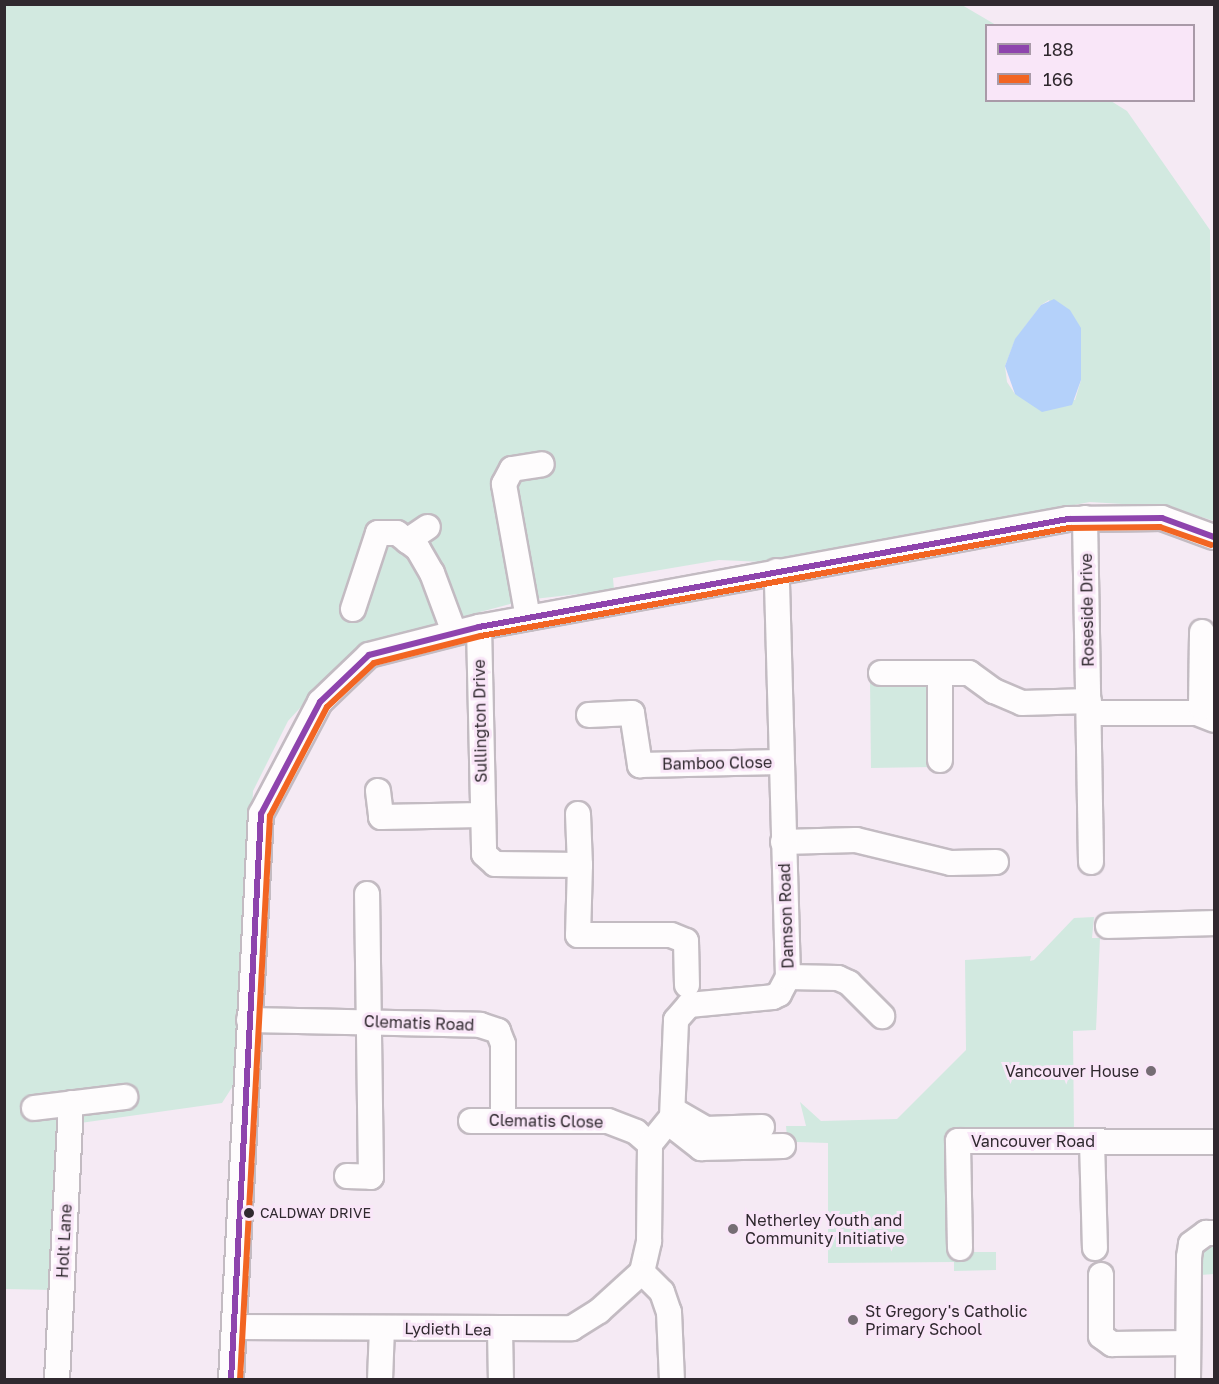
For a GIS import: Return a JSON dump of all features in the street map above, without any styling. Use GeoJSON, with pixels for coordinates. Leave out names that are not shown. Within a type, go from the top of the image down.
{"type":"FeatureCollection","features":[{"type":"Feature","properties":{"kind":"street"},"geometry":{"type":"LineString","coordinates":[[528,618],[504,484],[512,469],[542,464]]}},
{"type":"Feature","properties":{"kind":"street"},"geometry":{"type":"LineString","coordinates":[[231,1380],[261,814],[320,702],[369,655],[479,627],[777,571],[1085,518],[1162,518],[1215,537]]}},
{"type":"Feature","properties":{"kind":"street","name":"Roseside Drive"},"geometry":{"type":"LineString","coordinates":[[1085,518],[1091,862]]}},
{"type":"Feature","properties":{"kind":"street"},"geometry":{"type":"LineString","coordinates":[[407,541],[428,527]]}},
{"type":"Feature","properties":{"kind":"street"},"geometry":{"type":"LineString","coordinates":[[353,609],[378,533],[397,533],[418,549],[432,573],[454,632]]}},
{"type":"Feature","properties":{"kind":"street","name":"Damson Road"},"geometry":{"type":"LineString","coordinates":[[671,1117],[676,1020],[682,1011],[689,1005],[714,1000],[773,997],[780,994],[788,977],[777,571]]}},
{"type":"Feature","properties":{"kind":"street","name":"Sullington Drive"},"geometry":{"type":"LineString","coordinates":[[479,627],[484,854],[495,864],[580,865]]}},
{"type":"Feature","properties":{"kind":"street"},"geometry":{"type":"LineString","coordinates":[[1202,632],[1201,707],[1206,716]]}},
{"type":"Feature","properties":{"kind":"street"},"geometry":{"type":"LineString","coordinates":[[881,673],[969,673],[994,691],[1022,703],[1206,716]]}},
{"type":"Feature","properties":{"kind":"street"},"geometry":{"type":"LineString","coordinates":[[940,674],[940,760]]}},
{"type":"Feature","properties":{"kind":"street","name":"Bamboo Close"},"geometry":{"type":"LineString","coordinates":[[589,715],[632,713],[640,765],[781,762]]}},
{"type":"Feature","properties":{"kind":"street"},"geometry":{"type":"LineString","coordinates":[[378,791],[381,817],[482,816]]}},
{"type":"Feature","properties":{"kind":"street"},"geometry":{"type":"LineString","coordinates":[[578,814],[580,865],[578,935],[671,935],[686,941],[687,985]]}},
{"type":"Feature","properties":{"kind":"street"},"geometry":{"type":"LineString","coordinates":[[783,842],[856,840],[951,863],[996,862]]}},
{"type":"Feature","properties":{"kind":"street"},"geometry":{"type":"LineString","coordinates":[[347,1176],[371,1177],[367,894]]}},
{"type":"Feature","properties":{"kind":"street"},"geometry":{"type":"LineString","coordinates":[[1108,926],[1215,923]]}},
{"type":"Feature","properties":{"kind":"street"},"geometry":{"type":"LineString","coordinates":[[788,977],[838,978],[849,983],[882,1016]]}},
{"type":"Feature","properties":{"kind":"street","name":"Clematis Road"},"geometry":{"type":"LineString","coordinates":[[249,1020],[480,1025],[498,1031],[503,1044],[503,1120]]}},
{"type":"Feature","properties":{"kind":"street"},"geometry":{"type":"LineString","coordinates":[[34,1107],[125,1097]]}},
{"type":"Feature","properties":{"kind":"street","name":"Holt Lane"},"geometry":{"type":"LineString","coordinates":[[57,1380],[71,1103]]}},
{"type":"Feature","properties":{"kind":"street"},"geometry":{"type":"LineString","coordinates":[[671,1117],[706,1128],[762,1127]]}},
{"type":"Feature","properties":{"kind":"street"},"geometry":{"type":"LineString","coordinates":[[671,1117],[650,1144],[649,1242],[642,1272],[662,1292],[669,1312],[672,1380]]}},
{"type":"Feature","properties":{"kind":"street"},"geometry":{"type":"LineString","coordinates":[[671,1117],[701,1148],[783,1146]]}},
{"type":"Feature","properties":{"kind":"street","name":"Clematis Close"},"geometry":{"type":"LineString","coordinates":[[471,1121],[608,1121],[636,1132],[650,1144]]}},
{"type":"Feature","properties":{"kind":"street","name":"Vancouver Road"},"geometry":{"type":"LineString","coordinates":[[960,1248],[958,1141],[1215,1142]]}},
{"type":"Feature","properties":{"kind":"street"},"geometry":{"type":"LineString","coordinates":[[1092,1142],[1095,1248]]}},
{"type":"Feature","properties":{"kind":"street"},"geometry":{"type":"LineString","coordinates":[[1188,1380],[1191,1244],[1206,1233],[1215,1233]]}},
{"type":"Feature","properties":{"kind":"street","name":"Lydieth Lea"},"geometry":{"type":"LineString","coordinates":[[234,1327],[500,1330],[572,1328],[599,1311],[642,1272]]}},
{"type":"Feature","properties":{"kind":"street"},"geometry":{"type":"LineString","coordinates":[[1101,1275],[1101,1336],[1112,1344],[1188,1343]]}},
{"type":"Feature","properties":{"kind":"street"},"geometry":{"type":"LineString","coordinates":[[380,1380],[382,1328]]}},
{"type":"Feature","properties":{"kind":"street"},"geometry":{"type":"LineString","coordinates":[[500,1330],[501,1380]]}},
{"type":"Feature","properties":{"kind":"green space"},"geometry":{"type":"Polygon","coordinates":[[[4,5],[962,5],[994,24],[985,24],[985,102],[1113,102],[1127,111],[1210,230],[1214,521],[1170,507],[1090,502],[767,562],[719,560],[613,578],[614,590],[525,600],[391,636],[335,670],[288,721],[253,791],[238,1078],[222,1103],[59,1126],[54,1290],[5,1289],[4,5]],[[1049,300],[1041,305],[1015,340],[1005,366],[1007,382],[1015,394],[1075,400],[1081,380],[1049,300]]]}},
{"type":"Feature","properties":{"kind":"green space"},"geometry":{"type":"Polygon","coordinates":[[[870,679],[922,679],[930,685],[932,767],[871,768],[870,679]]]}},
{"type":"Feature","properties":{"kind":"green space"},"geometry":{"type":"Polygon","coordinates":[[[1094,917],[1092,938],[1100,938],[1096,1030],[1073,1031],[1074,1133],[949,1135],[953,1252],[996,1252],[996,1270],[954,1271],[954,1262],[828,1263],[828,1143],[797,1142],[787,1137],[786,1126],[806,1126],[800,1102],[821,1121],[897,1119],[966,1050],[965,960],[1031,956],[1030,961],[1034,960],[1074,918],[1094,917]]]}},
{"type":"Feature","properties":{"kind":"green space"},"geometry":{"type":"Polygon","coordinates":[[[1209,1244],[1214,1244],[1214,1274],[1200,1275],[1200,1251],[1209,1244]]]}},
{"type":"Feature","properties":{"kind":"water"},"geometry":{"type":"Polygon","coordinates":[[[1054,299],[1070,310],[1081,328],[1081,380],[1072,405],[1042,412],[1015,394],[1005,366],[1015,339],[1041,305],[1054,299]]]}},
{"type":"Feature","properties":{"kind":"transit line","name":"188"},"geometry":{"type":"LineString","coordinates":[[231,1380],[261,814],[320,702],[369,655],[479,627],[1068,519],[1162,518],[1214,537]]}},
{"type":"Feature","properties":{"kind":"transit line","name":"166"},"geometry":{"type":"LineString","coordinates":[[240,1380],[270,816],[327,707],[374,663],[481,636],[1069,528],[1160,527],[1211,545]]}},
{"type":"Feature","properties":{"kind":"place","name":"Vancouver House"},"geometry":{"type":"Point","coordinates":[1151,1071]}},
{"type":"Feature","properties":{"kind":"place","name":"CALDWAY DRIVE"},"geometry":{"type":"Point","coordinates":[249,1213]}},
{"type":"Feature","properties":{"kind":"place","name":"Netherley Youth and Community Initiative"},"geometry":{"type":"Point","coordinates":[733,1229]}},
{"type":"Feature","properties":{"kind":"place","name":"St Gregory's Catholic Primary School"},"geometry":{"type":"Point","coordinates":[853,1320]}}]}
